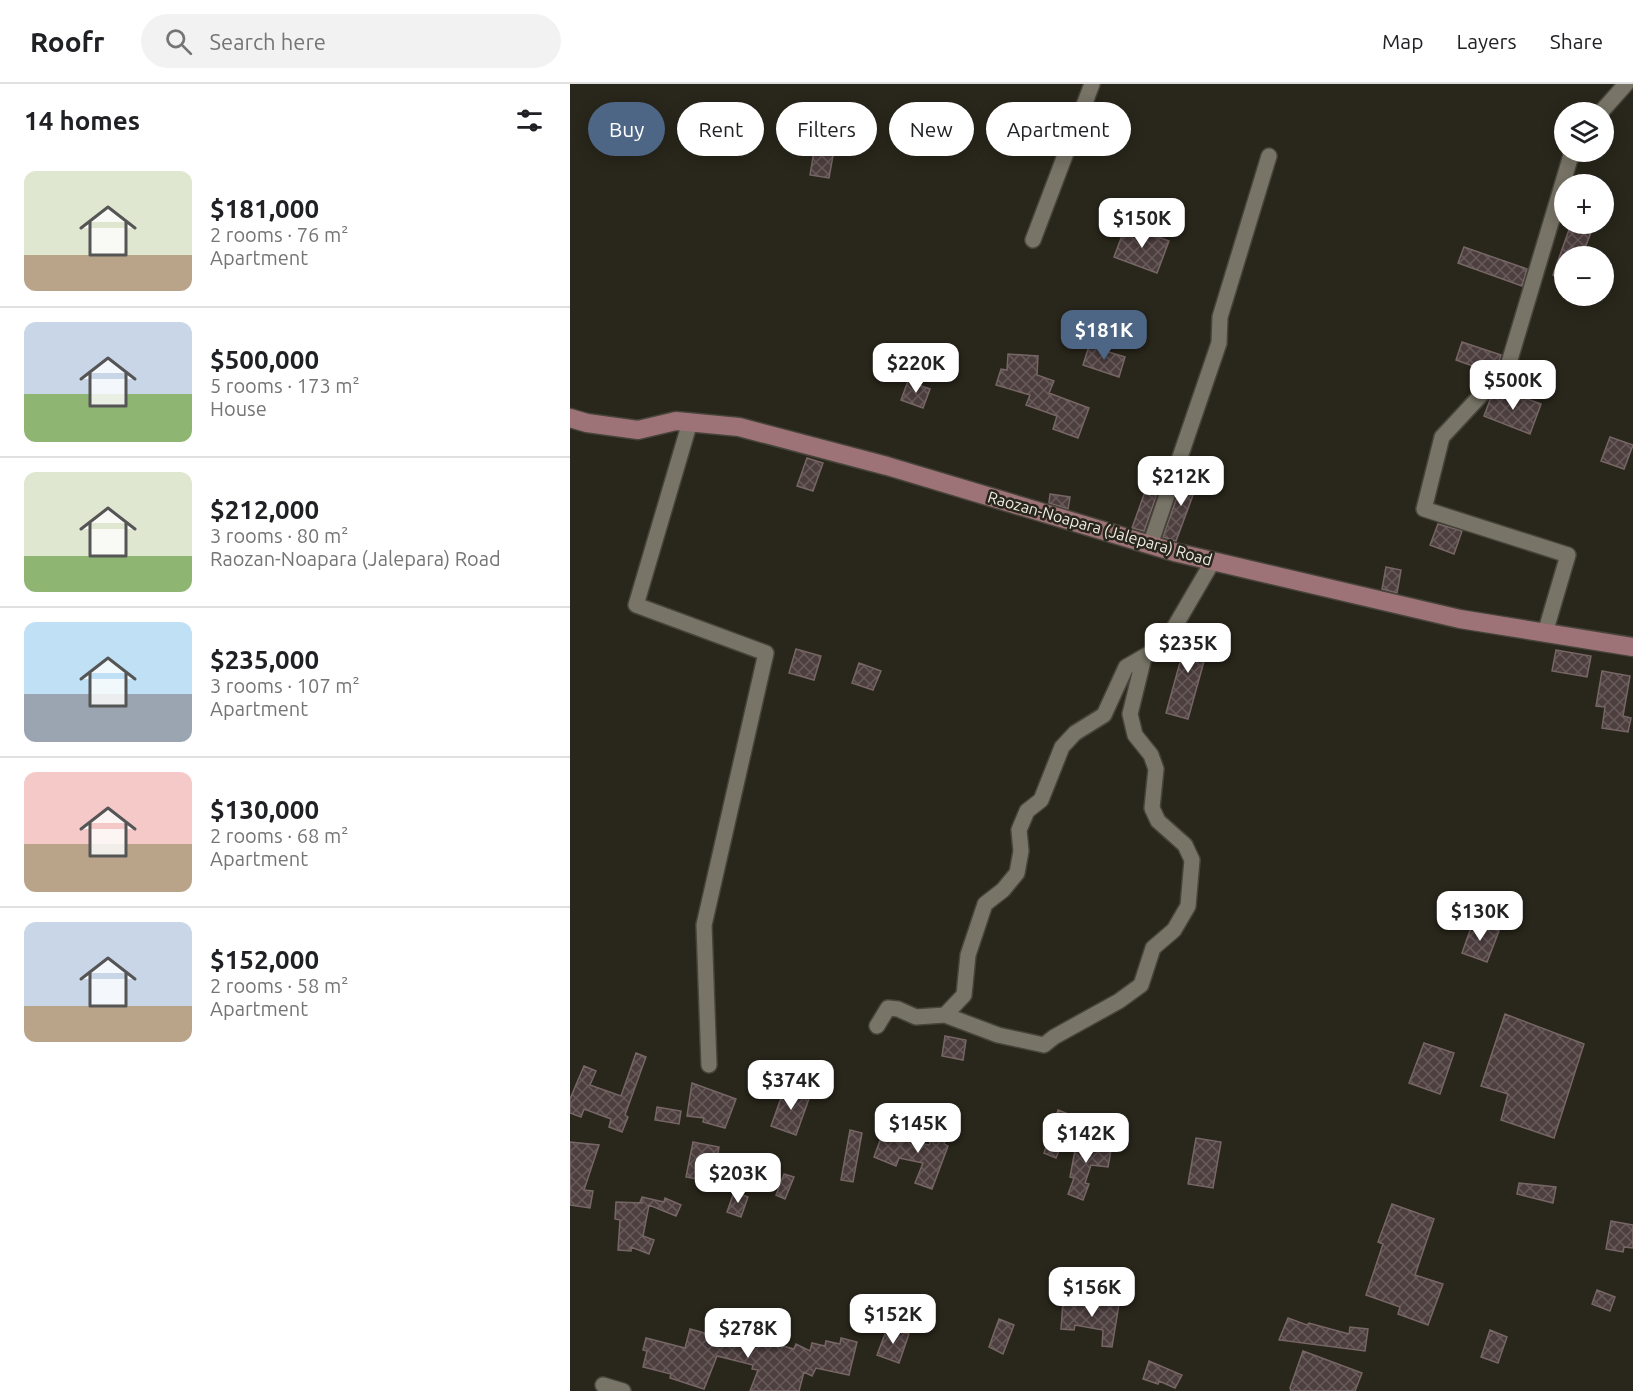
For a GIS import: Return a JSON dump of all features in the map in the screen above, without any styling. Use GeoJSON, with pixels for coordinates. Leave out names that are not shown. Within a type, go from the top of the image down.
{"type":"FeatureCollection","features":[{"type":"Feature","properties":{"kind":"main road","name":"Raozan-Noapara (Jalepara) Road"},"geometry":{"type":"LineString","coordinates":[[570,418],[587,423],[638,430],[676,421],[739,427],[887,466],[1150,545],[1213,561],[1460,619],[1633,647]]}},
{"type":"Feature","properties":{"kind":"street"},"geometry":{"type":"LineString","coordinates":[[1033,240],[1092,84]]}},
{"type":"Feature","properties":{"kind":"street"},"geometry":{"type":"LineString","coordinates":[[1610,102],[1626,84]]}},
{"type":"Feature","properties":{"kind":"street"},"geometry":{"type":"LineString","coordinates":[[1150,545],[1219,343],[1220,317],[1269,156]]}},
{"type":"Feature","properties":{"kind":"street"},"geometry":{"type":"LineString","coordinates":[[1545,633],[1568,555],[1424,509],[1442,437],[1508,366],[1569,162]]}},
{"type":"Feature","properties":{"kind":"street"},"geometry":{"type":"LineString","coordinates":[[690,422],[636,605],[766,653],[705,925],[709,1065]]}},
{"type":"Feature","properties":{"kind":"street"},"geometry":{"type":"LineString","coordinates":[[945,1015],[964,995],[968,955],[985,904],[1004,890],[1017,873],[1021,850],[1019,830],[1027,811],[1041,801],[1062,747],[1075,733],[1104,715],[1126,667],[1164,645],[1213,561]]}},
{"type":"Feature","properties":{"kind":"street"},"geometry":{"type":"LineString","coordinates":[[877,1026],[888,1008],[898,1009],[916,1017],[945,1015],[998,1035],[1044,1045],[1054,1037],[1119,1001],[1141,985],[1153,948],[1174,930],[1188,906],[1192,860],[1185,845],[1158,821],[1152,808],[1156,769],[1151,755],[1135,735],[1130,714],[1144,657]]}},
{"type":"Feature","properties":{"kind":"street"},"geometry":{"type":"LineString","coordinates":[[603,1385],[624,1391]]}},
{"type":"Feature","properties":{"kind":"building"},"geometry":{"type":"Polygon","coordinates":[[[813,156],[833,156],[829,178],[810,175],[813,156]]]}},
{"type":"Feature","properties":{"kind":"building"},"geometry":{"type":"Polygon","coordinates":[[[1126,225],[1169,241],[1157,273],[1114,257],[1126,225]]]}},
{"type":"Feature","properties":{"kind":"building"},"geometry":{"type":"Polygon","coordinates":[[[1567,234],[1590,234],[1586,246],[1563,246],[1567,234]]]}},
{"type":"Feature","properties":{"kind":"building"},"geometry":{"type":"Polygon","coordinates":[[[1464,247],[1527,269],[1522,286],[1458,263],[1464,247]]]}},
{"type":"Feature","properties":{"kind":"building"},"geometry":{"type":"Polygon","coordinates":[[[1462,342],[1501,355],[1499,361],[1490,372],[1456,360],[1462,342]]]}},
{"type":"Feature","properties":{"kind":"building"},"geometry":{"type":"Polygon","coordinates":[[[1089,346],[1125,357],[1119,377],[1083,365],[1089,346]]]}},
{"type":"Feature","properties":{"kind":"building"},"geometry":{"type":"Polygon","coordinates":[[[1008,354],[1038,356],[1037,375],[1054,381],[1049,393],[1089,408],[1078,438],[1053,429],[1057,416],[1026,405],[1030,395],[996,385],[1001,369],[1007,370],[1008,354]]]}},
{"type":"Feature","properties":{"kind":"building"},"geometry":{"type":"Polygon","coordinates":[[[908,381],[930,389],[923,408],[901,400],[908,381]]]}},
{"type":"Feature","properties":{"kind":"building"},"geometry":{"type":"Polygon","coordinates":[[[1500,389],[1541,404],[1530,434],[1484,416],[1490,400],[1500,389]]]}},
{"type":"Feature","properties":{"kind":"building"},"geometry":{"type":"Polygon","coordinates":[[[1610,437],[1633,445],[1624,469],[1601,461],[1610,437]]]}},
{"type":"Feature","properties":{"kind":"building"},"geometry":{"type":"Polygon","coordinates":[[[807,458],[823,463],[813,491],[797,486],[807,458]]]}},
{"type":"Feature","properties":{"kind":"building"},"geometry":{"type":"Polygon","coordinates":[[[1155,464],[1166,468],[1144,531],[1132,528],[1155,464]]]}},
{"type":"Feature","properties":{"kind":"building"},"geometry":{"type":"Polygon","coordinates":[[[1185,474],[1199,479],[1176,541],[1163,537],[1185,474]]]}},
{"type":"Feature","properties":{"kind":"building"},"geometry":{"type":"Polygon","coordinates":[[[1050,494],[1070,497],[1068,509],[1049,503],[1050,494]]]}},
{"type":"Feature","properties":{"kind":"building"},"geometry":{"type":"Polygon","coordinates":[[[1438,524],[1462,531],[1454,554],[1430,545],[1438,524]]]}},
{"type":"Feature","properties":{"kind":"building"},"geometry":{"type":"Polygon","coordinates":[[[1386,567],[1401,570],[1397,593],[1382,589],[1386,567]]]}},
{"type":"Feature","properties":{"kind":"building"},"geometry":{"type":"Polygon","coordinates":[[[1189,630],[1211,636],[1188,719],[1166,713],[1189,630]]]}},
{"type":"Feature","properties":{"kind":"building"},"geometry":{"type":"Polygon","coordinates":[[[796,649],[821,656],[814,680],[789,673],[796,649]]]}},
{"type":"Feature","properties":{"kind":"building"},"geometry":{"type":"Polygon","coordinates":[[[1556,650],[1591,656],[1587,677],[1552,671],[1556,650]]]}},
{"type":"Feature","properties":{"kind":"building"},"geometry":{"type":"Polygon","coordinates":[[[859,663],[881,671],[873,690],[852,683],[859,663]]]}},
{"type":"Feature","properties":{"kind":"building"},"geometry":{"type":"Polygon","coordinates":[[[1602,671],[1630,676],[1623,716],[1631,718],[1628,732],[1602,728],[1605,707],[1596,706],[1602,671]]]}},
{"type":"Feature","properties":{"kind":"building"},"geometry":{"type":"Polygon","coordinates":[[[1473,922],[1499,931],[1487,962],[1462,953],[1473,922]]]}},
{"type":"Feature","properties":{"kind":"building"},"geometry":{"type":"Polygon","coordinates":[[[1505,1014],[1584,1044],[1554,1138],[1501,1120],[1508,1094],[1481,1086],[1505,1014]]]}},
{"type":"Feature","properties":{"kind":"building"},"geometry":{"type":"Polygon","coordinates":[[[945,1036],[966,1040],[963,1060],[942,1056],[945,1036]]]}},
{"type":"Feature","properties":{"kind":"building"},"geometry":{"type":"Polygon","coordinates":[[[1424,1043],[1454,1053],[1440,1094],[1409,1083],[1424,1043]]]}},
{"type":"Feature","properties":{"kind":"building"},"geometry":{"type":"Polygon","coordinates":[[[636,1053],[646,1057],[625,1115],[628,1117],[622,1132],[609,1127],[611,1119],[584,1109],[581,1117],[570,1113],[570,1099],[584,1066],[596,1071],[590,1085],[621,1096],[636,1053]]]}},
{"type":"Feature","properties":{"kind":"building"},"geometry":{"type":"Polygon","coordinates":[[[692,1083],[736,1099],[725,1128],[703,1122],[704,1118],[687,1116],[692,1083]]]}},
{"type":"Feature","properties":{"kind":"building"},"geometry":{"type":"Polygon","coordinates":[[[785,1087],[810,1096],[796,1135],[771,1126],[785,1087]]]}},
{"type":"Feature","properties":{"kind":"building"},"geometry":{"type":"Polygon","coordinates":[[[657,1107],[681,1111],[679,1124],[655,1120],[657,1107]]]}},
{"type":"Feature","properties":{"kind":"building"},"geometry":{"type":"Polygon","coordinates":[[[1058,1110],[1073,1116],[1056,1158],[1044,1153],[1058,1110]]]}},
{"type":"Feature","properties":{"kind":"building"},"geometry":{"type":"Polygon","coordinates":[[[939,1120],[952,1125],[944,1144],[948,1146],[932,1189],[915,1183],[923,1163],[899,1158],[896,1166],[874,1157],[882,1135],[901,1143],[901,1139],[929,1145],[939,1120]]]}},
{"type":"Feature","properties":{"kind":"building"},"geometry":{"type":"Polygon","coordinates":[[[850,1130],[862,1133],[853,1182],[841,1180],[850,1130]]]}},
{"type":"Feature","properties":{"kind":"building"},"geometry":{"type":"Polygon","coordinates":[[[1078,1134],[1100,1142],[1098,1147],[1111,1150],[1108,1167],[1091,1165],[1085,1183],[1089,1184],[1083,1200],[1068,1194],[1074,1178],[1070,1177],[1078,1134]]]}},
{"type":"Feature","properties":{"kind":"building"},"geometry":{"type":"Polygon","coordinates":[[[1196,1138],[1221,1142],[1213,1188],[1188,1184],[1196,1138]]]}},
{"type":"Feature","properties":{"kind":"building"},"geometry":{"type":"Polygon","coordinates":[[[570,1142],[599,1145],[584,1190],[593,1191],[590,1208],[570,1205],[570,1142]]]}},
{"type":"Feature","properties":{"kind":"building"},"geometry":{"type":"Polygon","coordinates":[[[693,1142],[719,1147],[713,1182],[686,1177],[693,1142]]]}},
{"type":"Feature","properties":{"kind":"building"},"geometry":{"type":"Polygon","coordinates":[[[784,1174],[794,1177],[785,1199],[776,1195],[784,1174]]]}},
{"type":"Feature","properties":{"kind":"building"},"geometry":{"type":"Polygon","coordinates":[[[1519,1183],[1556,1187],[1553,1203],[1517,1194],[1519,1183]]]}},
{"type":"Feature","properties":{"kind":"building"},"geometry":{"type":"Polygon","coordinates":[[[734,1192],[748,1197],[741,1217],[727,1212],[734,1192]]]}},
{"type":"Feature","properties":{"kind":"building"},"geometry":{"type":"Polygon","coordinates":[[[642,1197],[664,1202],[665,1198],[681,1205],[676,1216],[649,1205],[643,1236],[654,1240],[649,1254],[631,1247],[631,1251],[618,1250],[620,1220],[615,1219],[616,1202],[643,1203],[640,1202],[642,1197]]]}},
{"type":"Feature","properties":{"kind":"building"},"geometry":{"type":"Polygon","coordinates":[[[1392,1204],[1434,1219],[1415,1275],[1443,1284],[1428,1325],[1398,1314],[1400,1307],[1366,1295],[1383,1244],[1378,1242],[1392,1204]]]}},
{"type":"Feature","properties":{"kind":"building"},"geometry":{"type":"Polygon","coordinates":[[[1611,1221],[1633,1225],[1633,1248],[1624,1247],[1623,1252],[1606,1249],[1611,1221]]]}},
{"type":"Feature","properties":{"kind":"building"},"geometry":{"type":"Polygon","coordinates":[[[1597,1290],[1615,1297],[1610,1311],[1592,1304],[1597,1290]]]}},
{"type":"Feature","properties":{"kind":"building"},"geometry":{"type":"Polygon","coordinates":[[[1063,1301],[1105,1305],[1106,1301],[1119,1304],[1112,1347],[1102,1346],[1103,1330],[1075,1325],[1074,1330],[1061,1329],[1063,1301]]]}},
{"type":"Feature","properties":{"kind":"building"},"geometry":{"type":"Polygon","coordinates":[[[1288,1318],[1307,1325],[1309,1323],[1349,1334],[1350,1327],[1368,1329],[1365,1351],[1279,1340],[1288,1318]]]}},
{"type":"Feature","properties":{"kind":"building"},"geometry":{"type":"Polygon","coordinates":[[[999,1319],[1014,1325],[1003,1354],[989,1347],[999,1319]]]}},
{"type":"Feature","properties":{"kind":"building"},"geometry":{"type":"Polygon","coordinates":[[[888,1326],[909,1334],[899,1363],[877,1355],[888,1326]]]}},
{"type":"Feature","properties":{"kind":"building"},"geometry":{"type":"Polygon","coordinates":[[[737,1328],[761,1334],[758,1339],[794,1349],[796,1344],[810,1351],[812,1343],[825,1346],[826,1341],[840,1344],[841,1338],[857,1342],[849,1375],[816,1368],[812,1376],[804,1372],[799,1391],[750,1391],[758,1370],[752,1369],[753,1365],[717,1356],[704,1389],[670,1378],[671,1374],[643,1367],[647,1351],[643,1350],[646,1338],[685,1348],[690,1329],[719,1337],[720,1333],[735,1337],[737,1328]]]}},
{"type":"Feature","properties":{"kind":"building"},"geometry":{"type":"Polygon","coordinates":[[[1490,1330],[1507,1337],[1498,1363],[1481,1357],[1490,1330]]]}},
{"type":"Feature","properties":{"kind":"building"},"geometry":{"type":"Polygon","coordinates":[[[1303,1351],[1362,1373],[1355,1391],[1291,1391],[1290,1388],[1303,1351]]]}},
{"type":"Feature","properties":{"kind":"building"},"geometry":{"type":"Polygon","coordinates":[[[1149,1361],[1182,1375],[1175,1388],[1159,1381],[1158,1384],[1143,1379],[1149,1361]]]}}]}
